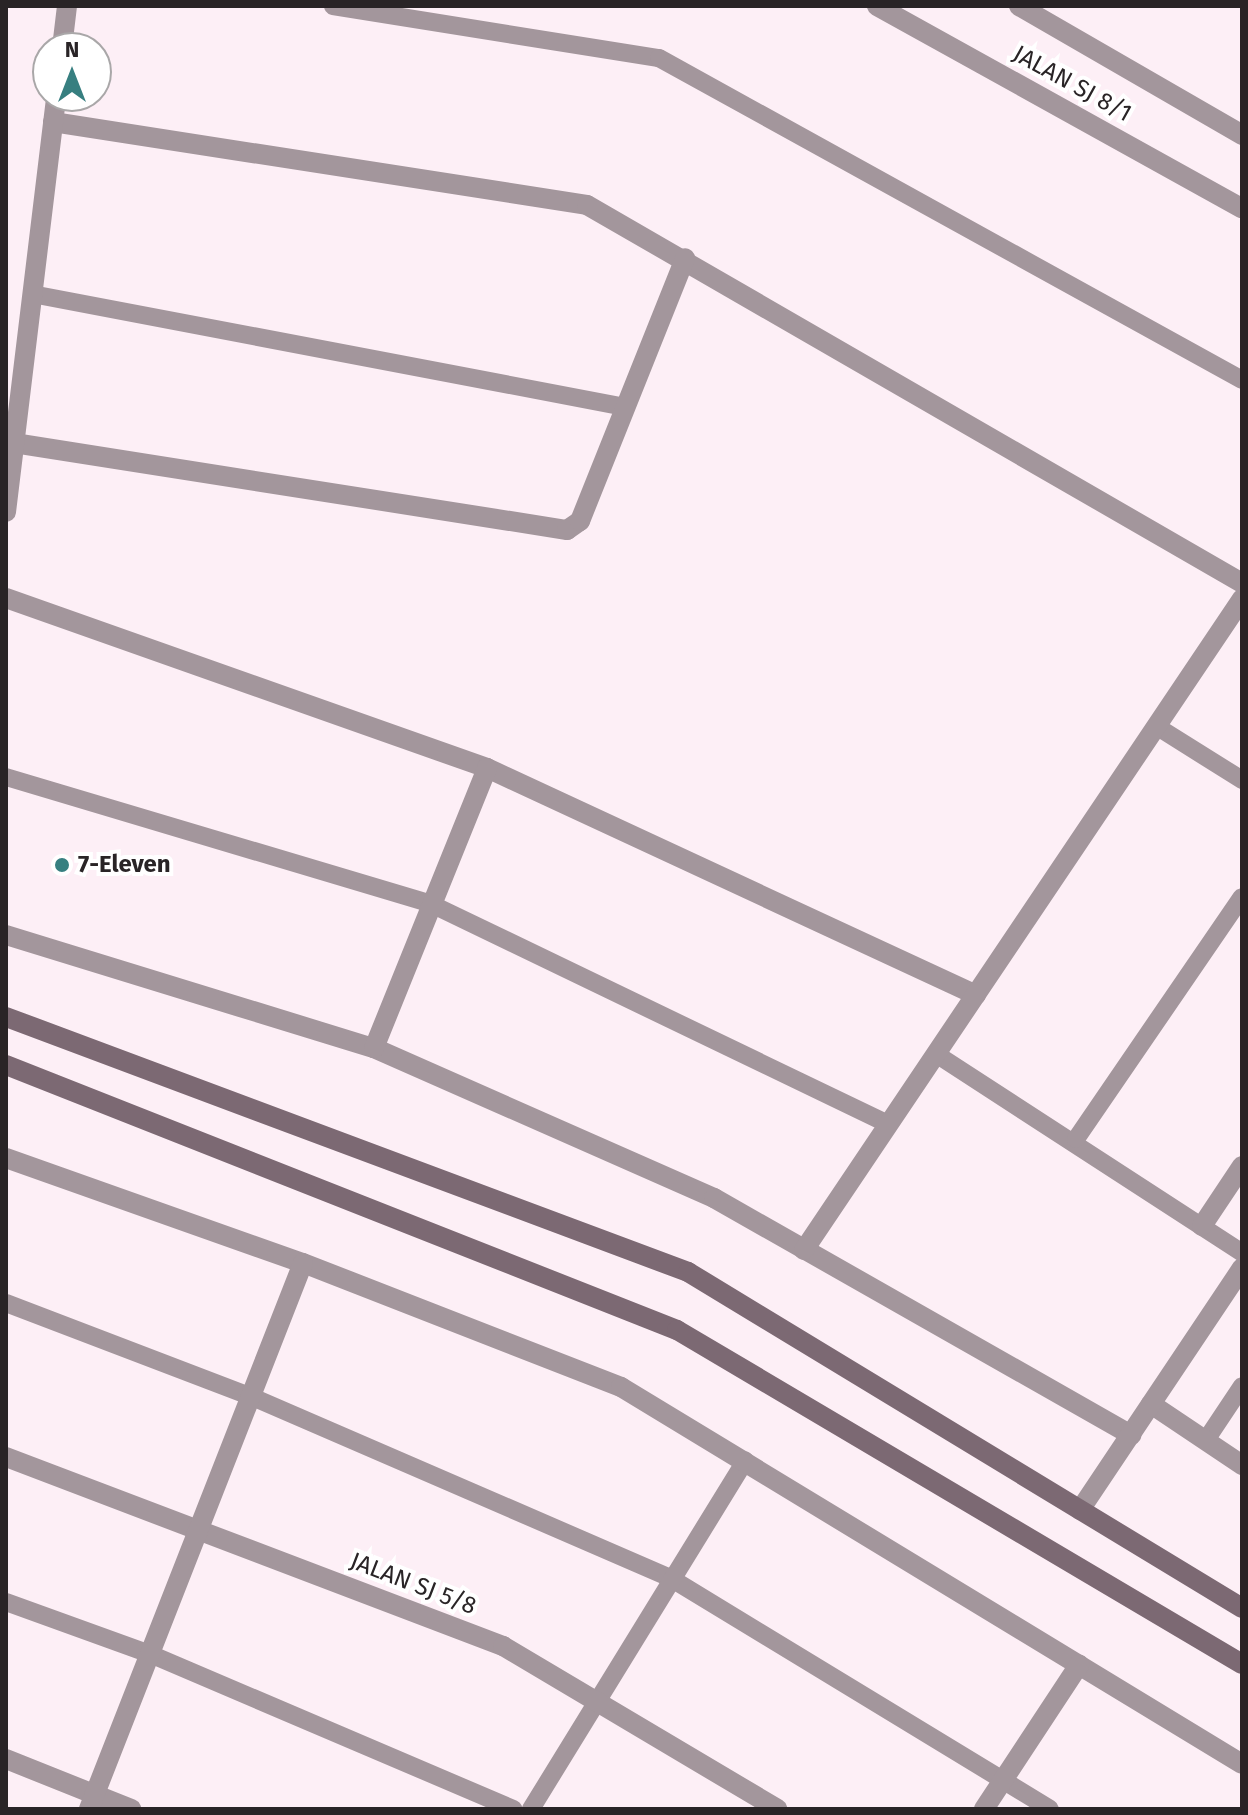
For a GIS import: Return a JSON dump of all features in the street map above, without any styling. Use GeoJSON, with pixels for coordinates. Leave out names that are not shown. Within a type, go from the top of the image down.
{"type":"FeatureCollection","features":[{"type":"Feature","properties":{"kind":"street"},"geometry":{"type":"LineString","coordinates":[[64,32],[67,6]]}},
{"type":"Feature","properties":{"kind":"street","name":"JALAN SJ 8/1"},"geometry":{"type":"LineString","coordinates":[[877,6],[1242,208]]}},
{"type":"Feature","properties":{"kind":"street"},"geometry":{"type":"LineString","coordinates":[[1019,6],[1242,135]]}},
{"type":"Feature","properties":{"kind":"street"},"geometry":{"type":"LineString","coordinates":[[6,512],[54,112]]}},
{"type":"Feature","properties":{"kind":"street"},"geometry":{"type":"LineString","coordinates":[[53,122],[587,205],[685,258],[1242,583]]}},
{"type":"Feature","properties":{"kind":"street"},"geometry":{"type":"LineString","coordinates":[[14,443],[567,530],[580,521],[620,406],[685,258]]}},
{"type":"Feature","properties":{"kind":"street"},"geometry":{"type":"LineString","coordinates":[[6,598],[487,768],[976,995]]}},
{"type":"Feature","properties":{"kind":"street"},"geometry":{"type":"LineString","coordinates":[[804,1250],[1242,599]]}},
{"type":"Feature","properties":{"kind":"street"},"geometry":{"type":"LineString","coordinates":[[374,1048],[487,768]]}},
{"type":"Feature","properties":{"kind":"street"},"geometry":{"type":"LineString","coordinates":[[6,935],[374,1048],[714,1198],[1131,1435]]}},
{"type":"Feature","properties":{"kind":"street"},"geometry":{"type":"LineString","coordinates":[[6,1017],[688,1272],[1242,1608]]}},
{"type":"Feature","properties":{"kind":"street"},"geometry":{"type":"LineString","coordinates":[[6,1065],[677,1330],[1242,1664]]}},
{"type":"Feature","properties":{"kind":"street"},"geometry":{"type":"LineString","coordinates":[[6,1158],[303,1263],[621,1387],[1242,1764]]}},
{"type":"Feature","properties":{"kind":"street"},"geometry":{"type":"LineString","coordinates":[[1202,1226],[1242,1166]]}},
{"type":"Feature","properties":{"kind":"street"},"geometry":{"type":"LineString","coordinates":[[92,1802],[303,1263]]}},
{"type":"Feature","properties":{"kind":"street"},"geometry":{"type":"LineString","coordinates":[[1080,1510],[1242,1268]]}},
{"type":"Feature","properties":{"kind":"street"},"geometry":{"type":"LineString","coordinates":[[1151,1404],[1208,1437],[1242,1465]]}},
{"type":"Feature","properties":{"kind":"street","name":"JALAN SJ 5/8"},"geometry":{"type":"LineString","coordinates":[[6,1457],[503,1646],[777,1809]]}},
{"type":"Feature","properties":{"kind":"street"},"geometry":{"type":"LineString","coordinates":[[984,1809],[1079,1665]]}},
{"type":"Feature","properties":{"kind":"street"},"geometry":{"type":"LineString","coordinates":[[6,1759],[92,1802],[131,1809]]}},
{"type":"Feature","properties":{"kind":"lane"},"geometry":{"type":"LineString","coordinates":[[333,6],[659,58],[1242,380]]}},
{"type":"Feature","properties":{"kind":"lane"},"geometry":{"type":"LineString","coordinates":[[32,294],[620,406]]}},
{"type":"Feature","properties":{"kind":"lane"},"geometry":{"type":"LineString","coordinates":[[1156,726],[1242,780]]}},
{"type":"Feature","properties":{"kind":"lane"},"geometry":{"type":"LineString","coordinates":[[6,777],[431,904],[888,1124]]}},
{"type":"Feature","properties":{"kind":"lane"},"geometry":{"type":"LineString","coordinates":[[1076,1139],[1242,897]]}},
{"type":"Feature","properties":{"kind":"lane"},"geometry":{"type":"LineString","coordinates":[[936,1054],[1076,1139],[1242,1253]]}},
{"type":"Feature","properties":{"kind":"lane"},"geometry":{"type":"LineString","coordinates":[[6,1303],[250,1396],[672,1579],[1050,1809]]}},
{"type":"Feature","properties":{"kind":"lane"},"geometry":{"type":"LineString","coordinates":[[1208,1437],[1242,1386]]}},
{"type":"Feature","properties":{"kind":"lane"},"geometry":{"type":"LineString","coordinates":[[531,1809],[745,1461]]}},
{"type":"Feature","properties":{"kind":"lane"},"geometry":{"type":"LineString","coordinates":[[6,1602],[150,1654],[513,1809]]}},
{"type":"Feature","properties":{"kind":"place","name":"7-Eleven"},"geometry":{"type":"Point","coordinates":[62,865]}}]}
